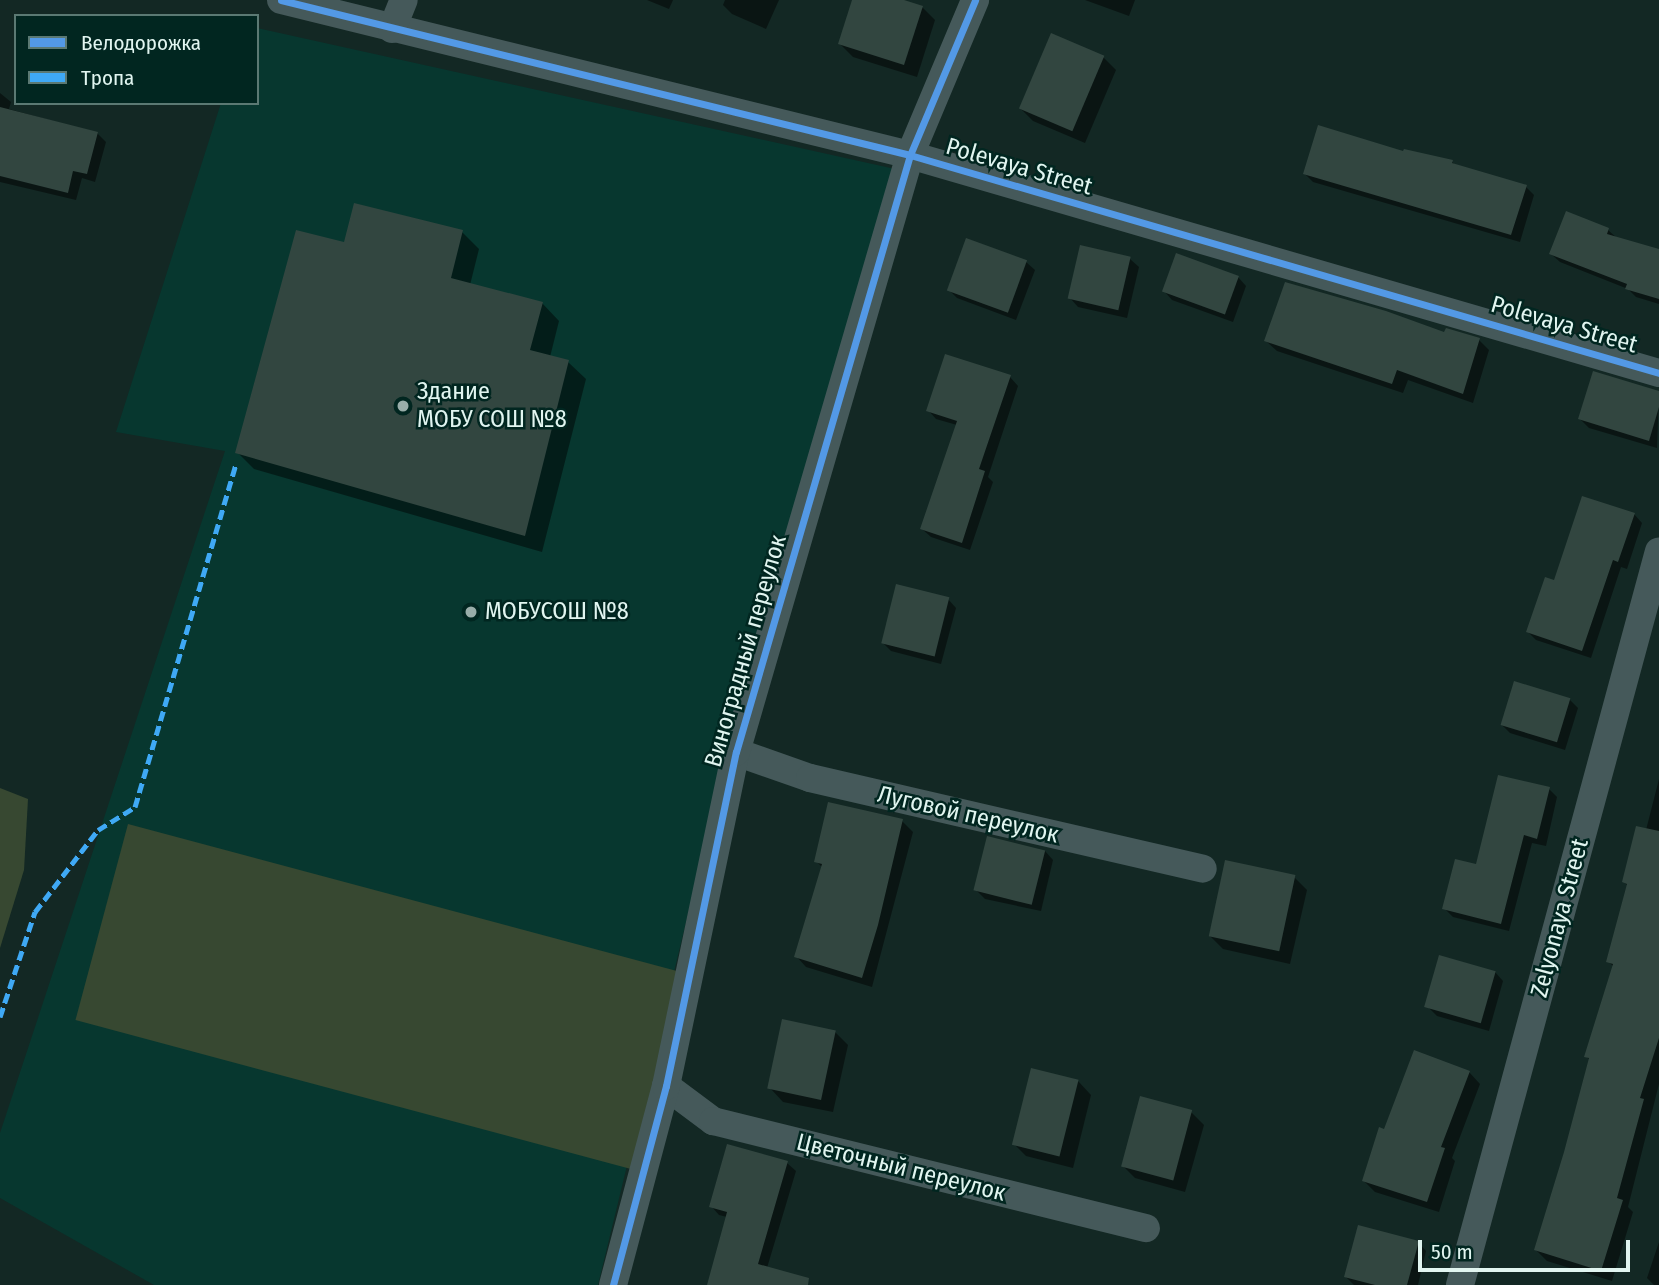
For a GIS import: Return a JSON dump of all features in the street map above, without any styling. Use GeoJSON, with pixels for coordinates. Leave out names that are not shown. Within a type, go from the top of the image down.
{"type":"FeatureCollection","features":[{"type":"Feature","properties":{"kind":"street","name":"Polevaya Street"},"geometry":{"type":"LineString","coordinates":[[281,0],[910,155],[1659,373]]}},
{"type":"Feature","properties":{"kind":"street"},"geometry":{"type":"LineString","coordinates":[[392,29],[404,0]]}},
{"type":"Feature","properties":{"kind":"street","name":"Виноградный переулок"},"geometry":{"type":"LineString","coordinates":[[613,1285],[666,1086],[736,752],[910,155],[975,0]]}},
{"type":"Feature","properties":{"kind":"street","name":"Zelyonaya Street"},"geometry":{"type":"LineString","coordinates":[[1460,1285],[1659,551]]}},
{"type":"Feature","properties":{"kind":"street","name":"Луговой переулок"},"geometry":{"type":"LineString","coordinates":[[736,752],[810,778],[1203,869]]}},
{"type":"Feature","properties":{"kind":"street","name":"Цветочный переулок"},"geometry":{"type":"LineString","coordinates":[[666,1086],[713,1121],[1146,1228]]}},
{"type":"Feature","properties":{"kind":"shaded area","name":"МОБУСОШ №8"},"geometry":{"type":"Polygon","coordinates":[[[259,28],[904,171],[722,774],[598,1285],[154,1285],[0,1198],[0,1133],[225,451],[116,432],[220,105],[259,105],[259,28]]]}},
{"type":"Feature","properties":{"kind":"shaded area"},"geometry":{"type":"Polygon","coordinates":[[[0,788],[28,799],[24,870],[0,948],[0,788]]]}},
{"type":"Feature","properties":{"kind":"shaded area"},"geometry":{"type":"Polygon","coordinates":[[[128,824],[684,973],[632,1169],[75,1020],[128,824]]]}},
{"type":"Feature","properties":{"kind":"building"},"geometry":{"type":"Polygon","coordinates":[[[852,0],[904,0],[923,6],[904,65],[838,44],[852,0]]]}},
{"type":"Feature","properties":{"kind":"building"},"geometry":{"type":"Polygon","coordinates":[[[1051,33],[1104,56],[1072,131],[1019,108],[1051,33]]]}},
{"type":"Feature","properties":{"kind":"building"},"geometry":{"type":"Polygon","coordinates":[[[0,107],[98,132],[87,174],[73,171],[68,193],[0,176],[0,107]]]}},
{"type":"Feature","properties":{"kind":"building"},"geometry":{"type":"Polygon","coordinates":[[[1318,125],[1403,151],[1404,149],[1453,160],[1452,163],[1527,185],[1511,235],[1303,174],[1318,125]]]}},
{"type":"Feature","properties":{"kind":"building","name":"Здание МОБУ СОШ №8"},"geometry":{"type":"Polygon","coordinates":[[[354,203],[463,230],[451,278],[543,302],[530,350],[569,360],[525,536],[235,453],[296,230],[344,242],[354,203]]]}},
{"type":"Feature","properties":{"kind":"building"},"geometry":{"type":"Polygon","coordinates":[[[1566,211],[1609,228],[1607,234],[1659,249],[1659,299],[1625,289],[1627,284],[1549,254],[1566,211]]]}},
{"type":"Feature","properties":{"kind":"building"},"geometry":{"type":"Polygon","coordinates":[[[966,238],[1027,260],[1008,313],[947,291],[966,238]]]}},
{"type":"Feature","properties":{"kind":"building"},"geometry":{"type":"Polygon","coordinates":[[[1080,245],[1131,257],[1118,310],[1068,299],[1080,245]]]}},
{"type":"Feature","properties":{"kind":"building"},"geometry":{"type":"Polygon","coordinates":[[[1176,253],[1239,276],[1225,314],[1162,292],[1176,253]]]}},
{"type":"Feature","properties":{"kind":"building"},"geometry":{"type":"Polygon","coordinates":[[[1285,282],[1386,311],[1444,332],[1446,328],[1480,338],[1463,394],[1397,370],[1392,384],[1264,341],[1285,282]]]}},
{"type":"Feature","properties":{"kind":"building"},"geometry":{"type":"Polygon","coordinates":[[[945,354],[1011,375],[979,469],[985,471],[962,543],[920,529],[957,421],[926,411],[945,354]]]}},
{"type":"Feature","properties":{"kind":"building"},"geometry":{"type":"Polygon","coordinates":[[[1593,371],[1659,391],[1659,407],[1649,441],[1578,419],[1593,371]]]}},
{"type":"Feature","properties":{"kind":"building"},"geometry":{"type":"Polygon","coordinates":[[[1582,496],[1635,513],[1618,562],[1613,560],[1582,651],[1526,632],[1545,577],[1554,580],[1582,496]]]}},
{"type":"Feature","properties":{"kind":"building"},"geometry":{"type":"Polygon","coordinates":[[[896,584],[949,597],[935,656],[881,643],[896,584]]]}},
{"type":"Feature","properties":{"kind":"building"},"geometry":{"type":"Polygon","coordinates":[[[1514,681],[1570,698],[1557,742],[1501,725],[1514,681]]]}},
{"type":"Feature","properties":{"kind":"building"},"geometry":{"type":"Polygon","coordinates":[[[1498,775],[1550,787],[1537,839],[1524,835],[1501,924],[1442,909],[1455,859],[1476,864],[1498,775]]]}},
{"type":"Feature","properties":{"kind":"building"},"geometry":{"type":"Polygon","coordinates":[[[828,802],[903,819],[878,925],[862,978],[794,957],[822,864],[814,862],[828,802]]]}},
{"type":"Feature","properties":{"kind":"building"},"geometry":{"type":"Polygon","coordinates":[[[1636,826],[1659,831],[1659,1038],[1640,1098],[1644,1099],[1617,1198],[1623,1200],[1601,1271],[1534,1250],[1589,1058],[1584,1057],[1613,964],[1606,962],[1627,884],[1622,882],[1636,826]]]}},
{"type":"Feature","properties":{"kind":"building"},"geometry":{"type":"Polygon","coordinates":[[[987,836],[1045,851],[1032,905],[973,890],[987,836]]]}},
{"type":"Feature","properties":{"kind":"building"},"geometry":{"type":"Polygon","coordinates":[[[1225,860],[1295,875],[1279,951],[1209,936],[1225,860]]]}},
{"type":"Feature","properties":{"kind":"building"},"geometry":{"type":"Polygon","coordinates":[[[1439,955],[1496,971],[1481,1023],[1424,1007],[1439,955]]]}},
{"type":"Feature","properties":{"kind":"building"},"geometry":{"type":"Polygon","coordinates":[[[782,1019],[836,1030],[821,1100],[767,1088],[782,1019]]]}},
{"type":"Feature","properties":{"kind":"building"},"geometry":{"type":"Polygon","coordinates":[[[1414,1050],[1470,1071],[1441,1147],[1445,1148],[1427,1202],[1362,1181],[1379,1127],[1384,1129],[1414,1050]]]}},
{"type":"Feature","properties":{"kind":"building"},"geometry":{"type":"Polygon","coordinates":[[[1031,1068],[1079,1080],[1059,1157],[1012,1145],[1031,1068]]]}},
{"type":"Feature","properties":{"kind":"building"},"geometry":{"type":"Polygon","coordinates":[[[1140,1096],[1192,1110],[1173,1180],[1121,1167],[1140,1096]]]}},
{"type":"Feature","properties":{"kind":"building"},"geometry":{"type":"Polygon","coordinates":[[[727,1144],[788,1161],[758,1264],[809,1278],[808,1285],[707,1285],[727,1212],[709,1207],[727,1144]]]}},
{"type":"Feature","properties":{"kind":"building"},"geometry":{"type":"Polygon","coordinates":[[[1358,1225],[1419,1241],[1407,1285],[1375,1285],[1344,1277],[1358,1225]]]}},
{"type":"Feature","properties":{"kind":"marked path"},"geometry":{"type":"LineString","coordinates":[[0,1017],[35,912],[98,830],[135,807],[236,463]]}},
{"type":"Feature","properties":{"kind":"cycle path"},"geometry":{"type":"LineString","coordinates":[[281,0],[910,155],[1659,373]]}},
{"type":"Feature","properties":{"kind":"cycle path"},"geometry":{"type":"LineString","coordinates":[[613,1285],[666,1086],[736,752],[910,155],[975,0]]}},
{"type":"Feature","properties":{"kind":"place","name":"Здание МОБУ СОШ №8"},"geometry":{"type":"Point","coordinates":[403,406]}},
{"type":"Feature","properties":{"kind":"place","name":"МОБУСОШ №8"},"geometry":{"type":"Point","coordinates":[471,612]}}]}
